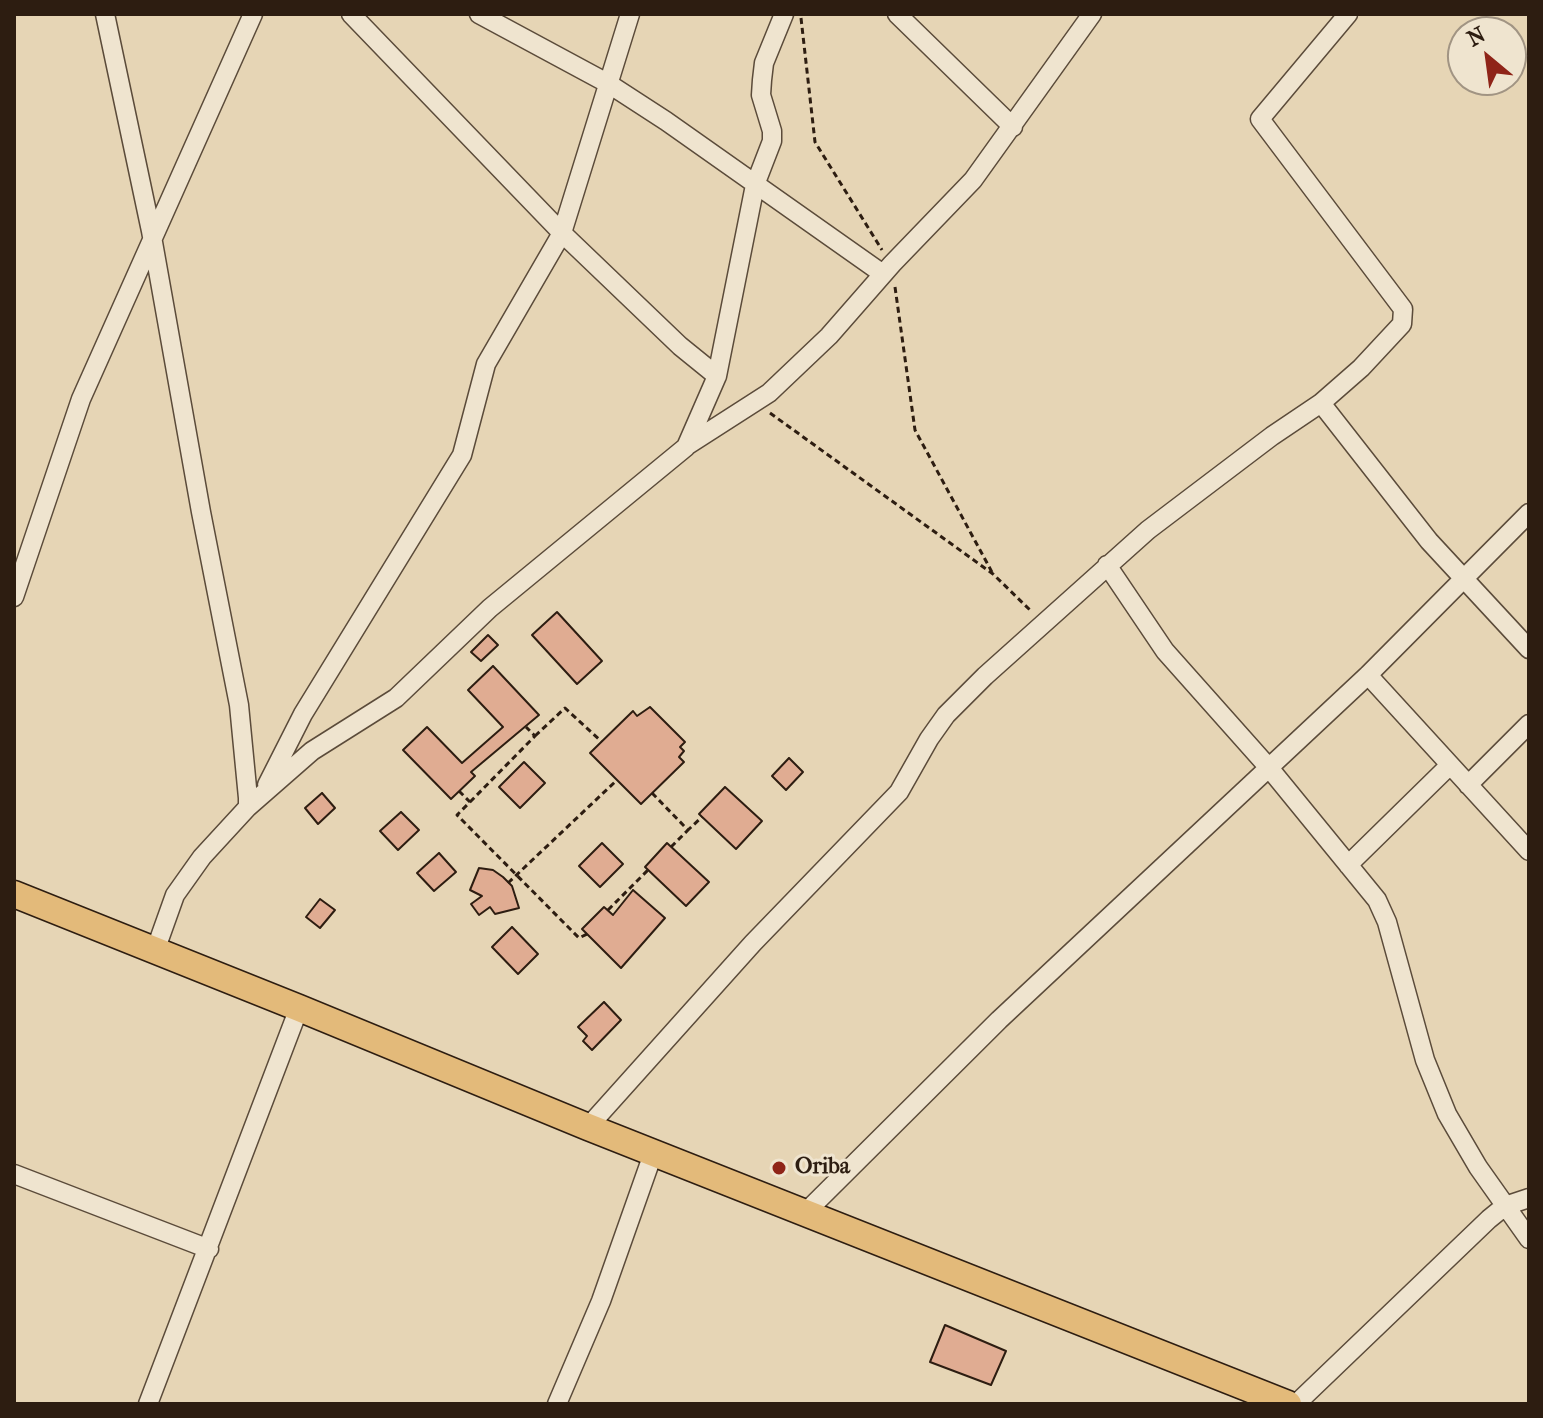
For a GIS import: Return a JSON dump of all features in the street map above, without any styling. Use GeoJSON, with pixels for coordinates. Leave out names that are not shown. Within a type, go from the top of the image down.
{"type":"FeatureCollection","features":[{"type":"Feature","properties":{"kind":"highway"},"geometry":{"type":"LineString","coordinates":[[14,894],[588,1127],[1288,1404]]}},
{"type":"Feature","properties":{"kind":"street"},"geometry":{"type":"LineString","coordinates":[[105,14],[152,237],[255,801]]}},
{"type":"Feature","properties":{"kind":"street"},"geometry":{"type":"LineString","coordinates":[[14,597],[81,399],[253,14]]}},
{"type":"Feature","properties":{"kind":"street"},"geometry":{"type":"LineString","coordinates":[[351,14],[562,233],[680,346],[717,376]]}},
{"type":"Feature","properties":{"kind":"street"},"geometry":{"type":"LineString","coordinates":[[479,14],[609,84],[883,274]]}},
{"type":"Feature","properties":{"kind":"street"},"geometry":{"type":"LineString","coordinates":[[255,801],[303,714],[462,455],[486,364],[562,233],[630,14]]}},
{"type":"Feature","properties":{"kind":"street"},"geometry":{"type":"LineString","coordinates":[[686,447],[717,376],[755,185],[772,141],[761,95],[764,63],[784,14]]}},
{"type":"Feature","properties":{"kind":"street"},"geometry":{"type":"LineString","coordinates":[[897,14],[1013,127]]}},
{"type":"Feature","properties":{"kind":"street"},"geometry":{"type":"LineString","coordinates":[[155,951],[175,895],[202,857],[255,801],[312,751],[396,698],[490,608],[686,447],[755,403],[789,376],[973,180],[1092,14]]}},
{"type":"Feature","properties":{"kind":"street"},"geometry":{"type":"LineString","coordinates":[[588,1127],[753,943],[899,792],[946,715],[1107,565],[1179,505],[1321,403],[1361,368],[1402,324],[1403,309],[1260,119],[1348,14]]}},
{"type":"Feature","properties":{"kind":"street"},"geometry":{"type":"LineString","coordinates":[[1321,403],[1429,541],[1529,649]]}},
{"type":"Feature","properties":{"kind":"street"},"geometry":{"type":"LineString","coordinates":[[805,1213],[999,1020],[1368,675],[1529,513]]}},
{"type":"Feature","properties":{"kind":"street"},"geometry":{"type":"LineString","coordinates":[[1107,565],[1165,651],[1270,769],[1377,900],[1387,922],[1411,1015],[1447,1114],[1478,1167],[1529,1239]]}},
{"type":"Feature","properties":{"kind":"street"},"geometry":{"type":"LineString","coordinates":[[1368,675],[1529,851]]}},
{"type":"Feature","properties":{"kind":"street"},"geometry":{"type":"LineString","coordinates":[[1468,785],[1529,724]]}},
{"type":"Feature","properties":{"kind":"street"},"geometry":{"type":"LineString","coordinates":[[1348,865],[1450,765]]}},
{"type":"Feature","properties":{"kind":"street"},"geometry":{"type":"LineString","coordinates":[[148,1404],[299,1008]]}},
{"type":"Feature","properties":{"kind":"street"},"geometry":{"type":"LineString","coordinates":[[557,1404],[601,1301],[654,1151]]}},
{"type":"Feature","properties":{"kind":"street"},"geometry":{"type":"LineString","coordinates":[[14,1174],[209,1249]]}},
{"type":"Feature","properties":{"kind":"street"},"geometry":{"type":"LineString","coordinates":[[1296,1404],[1467,1238],[1505,1206],[1529,1198]]}},
{"type":"Feature","properties":{"kind":"path"},"geometry":{"type":"LineString","coordinates":[[755,403],[993,574],[1043,622]]}},
{"type":"Feature","properties":{"kind":"path"},"geometry":{"type":"LineString","coordinates":[[587,934],[579,938],[457,815],[565,708],[602,742]]}},
{"type":"Feature","properties":{"kind":"path"},"geometry":{"type":"LineString","coordinates":[[526,727],[535,736]]}},
{"type":"Feature","properties":{"kind":"path"},"geometry":{"type":"LineString","coordinates":[[508,883],[617,780]]}},
{"type":"Feature","properties":{"kind":"path"},"geometry":{"type":"LineString","coordinates":[[459,791],[470,802]]}},
{"type":"Feature","properties":{"kind":"path"},"geometry":{"type":"LineString","coordinates":[[652,793],[688,830]]}},
{"type":"Feature","properties":{"kind":"path"},"geometry":{"type":"LineString","coordinates":[[671,847],[702,817]]}},
{"type":"Feature","properties":{"kind":"path"},"geometry":{"type":"LineString","coordinates":[[608,910],[648,870]]}},
{"type":"Feature","properties":{"kind":"building"},"geometry":{"type":"Polygon","coordinates":[[[557,612],[602,661],[577,684],[532,635],[557,612]]]}},
{"type":"Feature","properties":{"kind":"building"},"geometry":{"type":"Polygon","coordinates":[[[488,635],[498,645],[481,661],[471,652],[488,635]]]}},
{"type":"Feature","properties":{"kind":"building"},"geometry":{"type":"Polygon","coordinates":[[[493,666],[539,715],[471,772],[475,776],[451,799],[403,750],[427,727],[462,763],[503,727],[468,690],[493,666]]]}},
{"type":"Feature","properties":{"kind":"building"},"geometry":{"type":"Polygon","coordinates":[[[650,707],[685,742],[680,747],[684,751],[679,757],[684,762],[641,804],[590,753],[633,711],[637,716],[650,707]]]}},
{"type":"Feature","properties":{"kind":"building"},"geometry":{"type":"Polygon","coordinates":[[[789,758],[803,772],[786,790],[772,776],[789,758]]]}},
{"type":"Feature","properties":{"kind":"building"},"geometry":{"type":"Polygon","coordinates":[[[524,762],[545,783],[520,808],[499,787],[524,762]]]}},
{"type":"Feature","properties":{"kind":"building"},"geometry":{"type":"Polygon","coordinates":[[[725,787],[762,821],[736,849],[699,814],[725,787]]]}},
{"type":"Feature","properties":{"kind":"building"},"geometry":{"type":"Polygon","coordinates":[[[322,793],[335,808],[318,824],[305,808],[322,793]]]}},
{"type":"Feature","properties":{"kind":"building"},"geometry":{"type":"Polygon","coordinates":[[[401,812],[419,830],[398,850],[380,831],[401,812]]]}},
{"type":"Feature","properties":{"kind":"building"},"geometry":{"type":"Polygon","coordinates":[[[602,843],[623,864],[600,887],[579,866],[602,843]]]}},
{"type":"Feature","properties":{"kind":"building"},"geometry":{"type":"Polygon","coordinates":[[[667,843],[709,882],[686,906],[645,867],[667,843]]]}},
{"type":"Feature","properties":{"kind":"building"},"geometry":{"type":"Polygon","coordinates":[[[439,853],[456,872],[434,891],[417,873],[439,853]]]}},
{"type":"Feature","properties":{"kind":"building"},"geometry":{"type":"Polygon","coordinates":[[[479,868],[493,870],[512,886],[519,908],[495,914],[490,907],[479,915],[471,904],[482,896],[470,890],[479,868]]]}},
{"type":"Feature","properties":{"kind":"building"},"geometry":{"type":"Polygon","coordinates":[[[633,890],[665,918],[621,968],[582,929],[604,907],[613,915],[633,890]]]}},
{"type":"Feature","properties":{"kind":"building"},"geometry":{"type":"Polygon","coordinates":[[[320,899],[335,910],[320,928],[306,917],[320,899]]]}},
{"type":"Feature","properties":{"kind":"building"},"geometry":{"type":"Polygon","coordinates":[[[512,927],[538,954],[518,974],[492,947],[512,927]]]}},
{"type":"Feature","properties":{"kind":"building"},"geometry":{"type":"Polygon","coordinates":[[[604,1002],[621,1020],[592,1050],[583,1041],[587,1036],[578,1027],[604,1002]]]}},
{"type":"Feature","properties":{"kind":"building"},"geometry":{"type":"Polygon","coordinates":[[[945,1325],[1006,1351],[991,1385],[930,1362],[945,1325]]]}},
{"type":"Feature","properties":{"kind":"place","name":"Oriba"},"geometry":{"type":"Point","coordinates":[779,1168]}}]}
